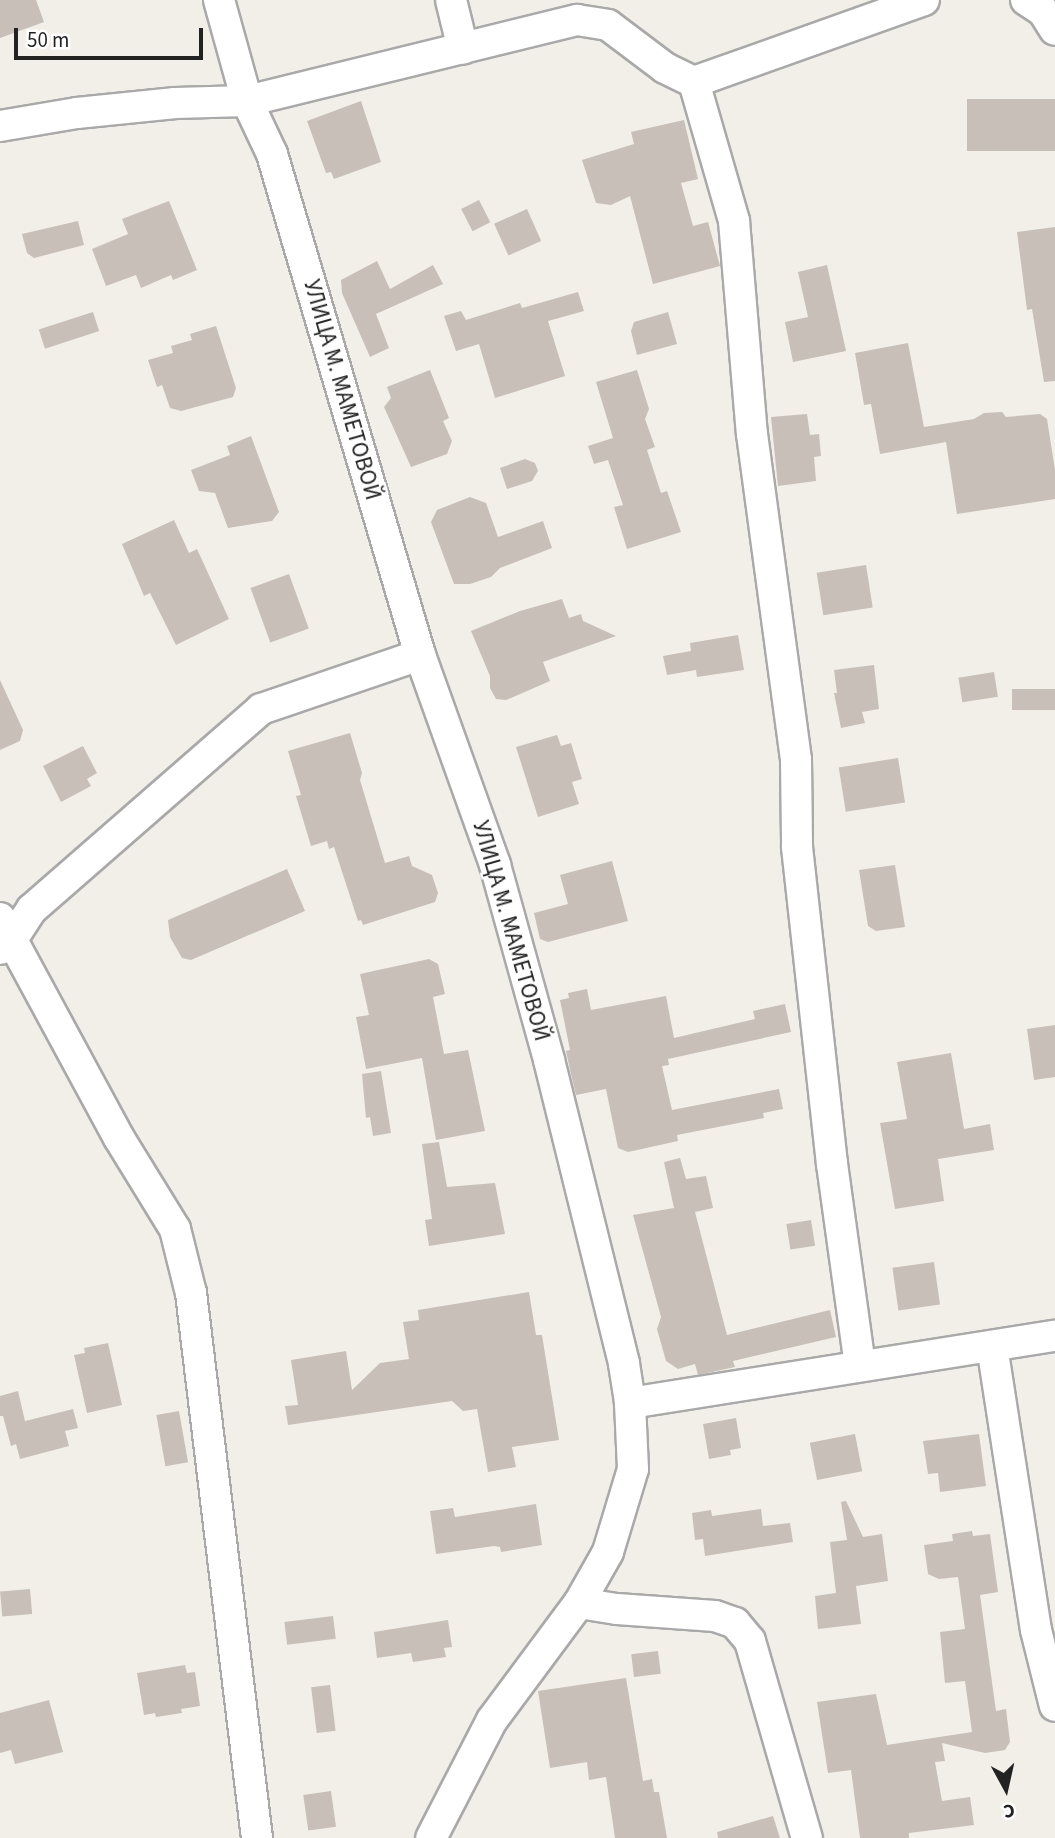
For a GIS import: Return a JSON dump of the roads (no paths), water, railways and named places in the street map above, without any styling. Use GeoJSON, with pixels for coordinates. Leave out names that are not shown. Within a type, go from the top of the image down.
{"type":"FeatureCollection","features":[{"type":"Feature","properties":{"kind":"street","name":"УЛИЦА М. МАМЕТОВОЙ"},"geometry":{"type":"LineString","coordinates":[[219,0],[247,101],[272,154],[420,655],[502,891],[549,1060],[630,1403],[633,1469],[608,1552],[579,1603],[492,1720],[431,1838]]}},
{"type":"Feature","properties":{"kind":"street"},"geometry":{"type":"LineString","coordinates":[[451,0],[463,49]]}},
{"type":"Feature","properties":{"kind":"street"},"geometry":{"type":"LineString","coordinates":[[0,126],[77,113],[175,103],[247,101],[463,49],[540,13],[608,24],[665,68],[694,82],[924,0]]}},
{"type":"Feature","properties":{"kind":"street"},"geometry":{"type":"LineString","coordinates":[[1026,0],[1043,11],[1055,30]]}},
{"type":"Feature","properties":{"kind":"street"},"geometry":{"type":"LineString","coordinates":[[694,82],[734,220],[752,434],[796,760],[797,847],[832,1164],[860,1366]]}},
{"type":"Feature","properties":{"kind":"street"},"geometry":{"type":"LineString","coordinates":[[257,1838],[191,1293],[175,1229],[119,1138],[4,936],[261,709],[420,655]]}},
{"type":"Feature","properties":{"kind":"street"},"geometry":{"type":"LineString","coordinates":[[630,1403],[1055,1336]]}},
{"type":"Feature","properties":{"kind":"street"},"geometry":{"type":"LineString","coordinates":[[992,1346],[1036,1630],[1055,1706]]}},
{"type":"Feature","properties":{"kind":"street"},"geometry":{"type":"LineString","coordinates":[[579,1603],[617,1609],[715,1616],[735,1623],[750,1641],[807,1838]]}}]}
